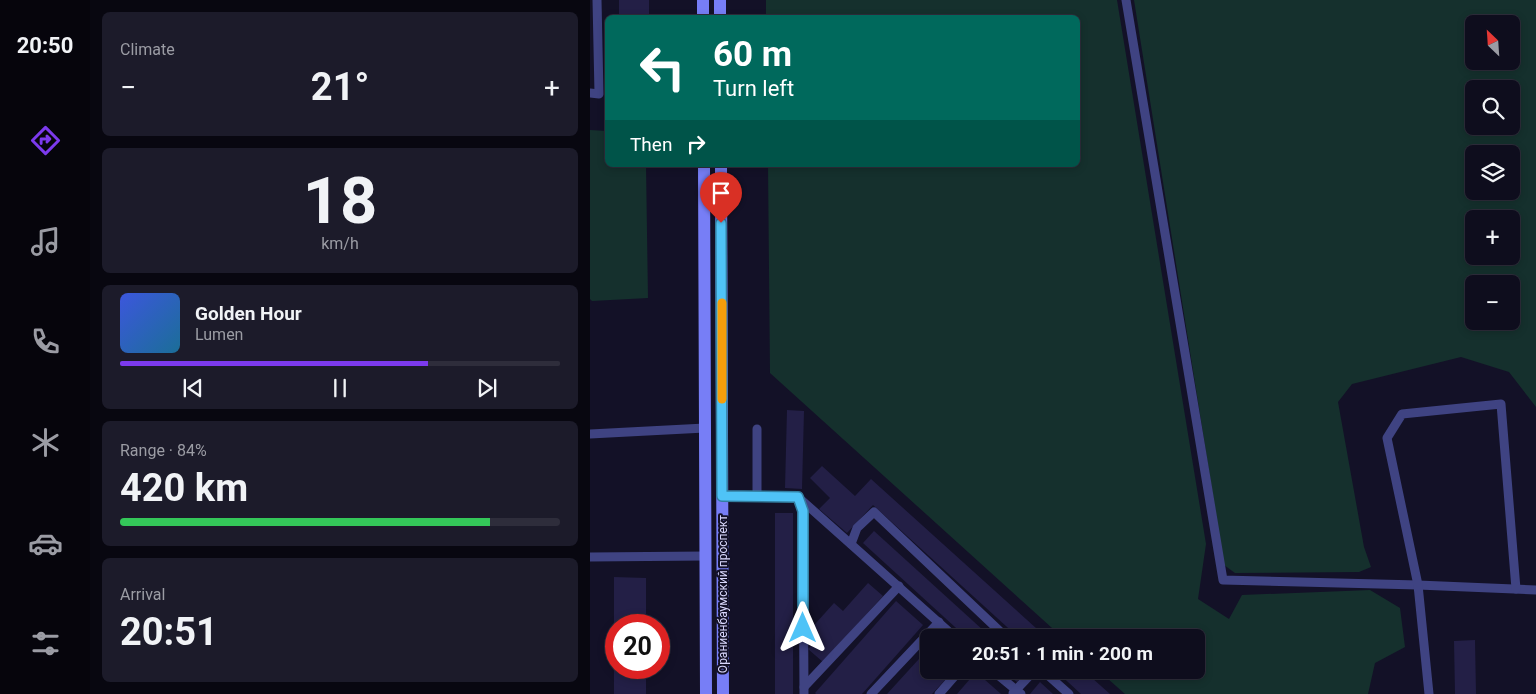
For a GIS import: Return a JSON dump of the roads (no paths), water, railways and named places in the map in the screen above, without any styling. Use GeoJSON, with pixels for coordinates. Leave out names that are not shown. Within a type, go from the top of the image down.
{"type":"FeatureCollection","features":[{"type":"Feature","properties":{"kind":"main road"},"geometry":{"type":"LineString","coordinates":[[703,0],[703,15]]}},
{"type":"Feature","properties":{"kind":"main road"},"geometry":{"type":"LineString","coordinates":[[720,0],[720,15]]}},
{"type":"Feature","properties":{"kind":"main road","name":"Ораниенбаумский проспект"},"geometry":{"type":"LineString","coordinates":[[704,167],[706,694]]}},
{"type":"Feature","properties":{"kind":"main road","name":"Ораниенбаумский проспект"},"geometry":{"type":"LineString","coordinates":[[721,167],[723,694]]}},
{"type":"Feature","properties":{"kind":"main road"},"geometry":{"type":"LineString","coordinates":[[705,495],[722,496]]}},
{"type":"Feature","properties":{"kind":"main road"},"geometry":{"type":"LineString","coordinates":[[705,556],[723,556]]}},
{"type":"Feature","properties":{"kind":"lane"},"geometry":{"type":"LineString","coordinates":[[590,94],[599,94],[597,0]]}},
{"type":"Feature","properties":{"kind":"lane"},"geometry":{"type":"LineString","coordinates":[[1126,0],[1223,580],[1418,584],[1536,590]]}},
{"type":"Feature","properties":{"kind":"lane"},"geometry":{"type":"LineString","coordinates":[[1429,694],[1418,584],[1387,438],[1402,414],[1501,404],[1516,589]]}},
{"type":"Feature","properties":{"kind":"lane"},"geometry":{"type":"LineString","coordinates":[[590,434],[705,428]]}},
{"type":"Feature","properties":{"kind":"lane"},"geometry":{"type":"LineString","coordinates":[[757,429],[757,496]]}},
{"type":"Feature","properties":{"kind":"lane"},"geometry":{"type":"LineString","coordinates":[[722,496],[798,497],[946,629]]}},
{"type":"Feature","properties":{"kind":"lane"},"geometry":{"type":"LineString","coordinates":[[798,497],[803,511],[804,691]]}},
{"type":"Feature","properties":{"kind":"lane"},"geometry":{"type":"LineString","coordinates":[[851,544],[857,528],[874,512],[998,629]]}},
{"type":"Feature","properties":{"kind":"lane"},"geometry":{"type":"LineString","coordinates":[[590,557],[705,556]]}},
{"type":"Feature","properties":{"kind":"lane"},"geometry":{"type":"LineString","coordinates":[[804,691],[899,586]]}},
{"type":"Feature","properties":{"kind":"lane"},"geometry":{"type":"LineString","coordinates":[[871,694],[939,622]]}},
{"type":"Feature","properties":{"kind":"lane"},"geometry":{"type":"LineString","coordinates":[[938,694],[952,679]]}},
{"type":"Feature","properties":{"kind":"lane"},"geometry":{"type":"LineString","coordinates":[[1001,679],[1016,693],[1028,679]]}},
{"type":"Feature","properties":{"kind":"lane"},"geometry":{"type":"LineString","coordinates":[[1052,679],[1069,694]]}}]}
